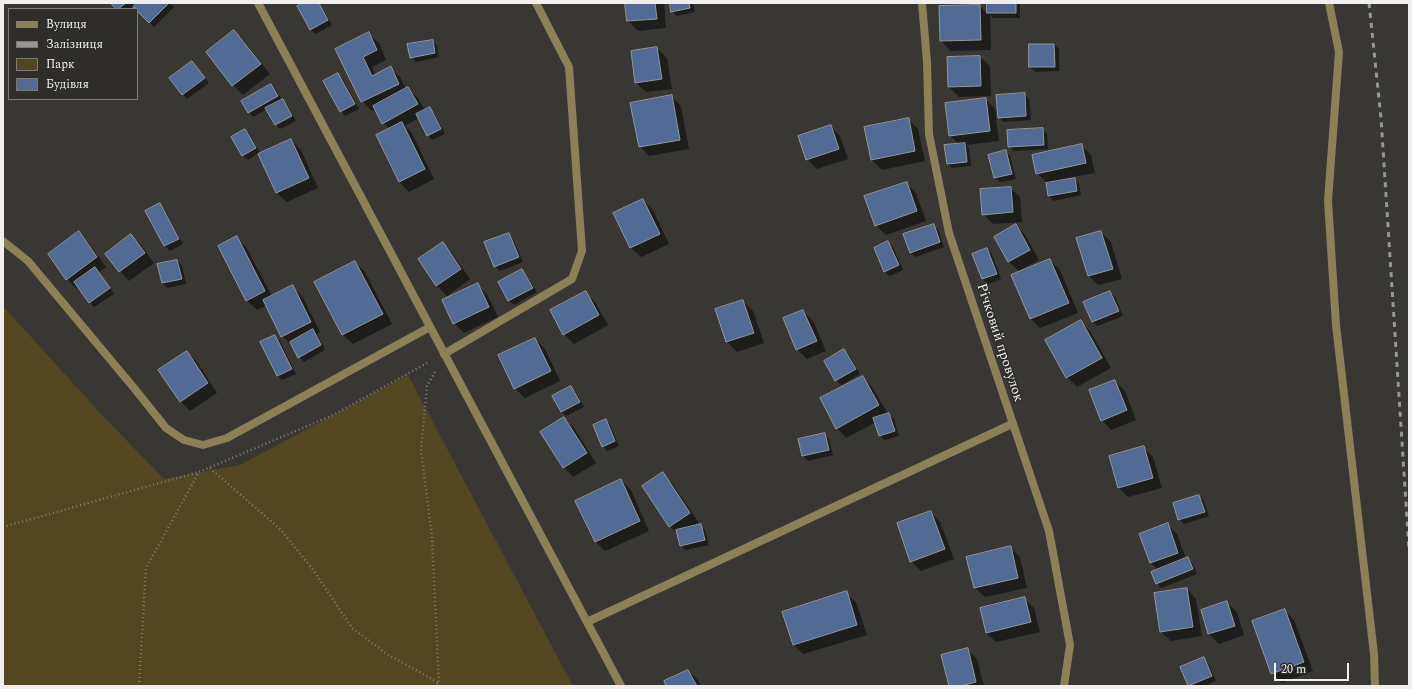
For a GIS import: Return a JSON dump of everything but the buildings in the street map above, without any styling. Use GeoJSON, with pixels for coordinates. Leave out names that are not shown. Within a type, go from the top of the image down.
{"type":"FeatureCollection","features":[{"type":"Feature","properties":{"kind":"street"},"geometry":{"type":"LineString","coordinates":[[258,3],[621,686]]}},
{"type":"Feature","properties":{"kind":"street"},"geometry":{"type":"LineString","coordinates":[[444,354],[572,279],[582,251],[569,66],[536,3]]}},
{"type":"Feature","properties":{"kind":"street","name":"Річковий провулок"},"geometry":{"type":"LineString","coordinates":[[922,3],[927,62],[929,134],[949,234],[1049,531],[1070,645],[1064,686]]}},
{"type":"Feature","properties":{"kind":"street"},"geometry":{"type":"LineString","coordinates":[[1329,3],[1339,52],[1328,201],[1334,302],[1374,654],[1375,686]]}},
{"type":"Feature","properties":{"kind":"street"},"geometry":{"type":"LineString","coordinates":[[3,242],[28,261],[166,428],[184,440],[203,444],[227,438],[430,327]]}},
{"type":"Feature","properties":{"kind":"street"},"geometry":{"type":"LineString","coordinates":[[587,622],[1012,424]]}},
{"type":"Feature","properties":{"kind":"path"},"geometry":{"type":"LineString","coordinates":[[3,527],[210,468],[331,416],[444,354]]}},
{"type":"Feature","properties":{"kind":"path"},"geometry":{"type":"LineString","coordinates":[[439,684],[432,537],[421,449],[427,386],[444,354]]}},
{"type":"Feature","properties":{"kind":"path"},"geometry":{"type":"LineString","coordinates":[[210,468],[281,530],[314,571],[352,628],[387,654],[439,684]]}},
{"type":"Feature","properties":{"kind":"path"},"geometry":{"type":"LineString","coordinates":[[139,686],[146,568],[199,472]]}},
{"type":"Feature","properties":{"kind":"path"},"geometry":{"type":"LineString","coordinates":[[434,686],[439,684]]}},
{"type":"Feature","properties":{"kind":"green space"},"geometry":{"type":"Polygon","coordinates":[[[3,306],[101,414],[164,479],[240,465],[408,375],[573,686],[3,686],[3,306]]]}},
{"type":"Feature","properties":{"kind":"railway"},"geometry":{"type":"LineString","coordinates":[[1369,3],[1381,118],[1409,550]]}}]}
